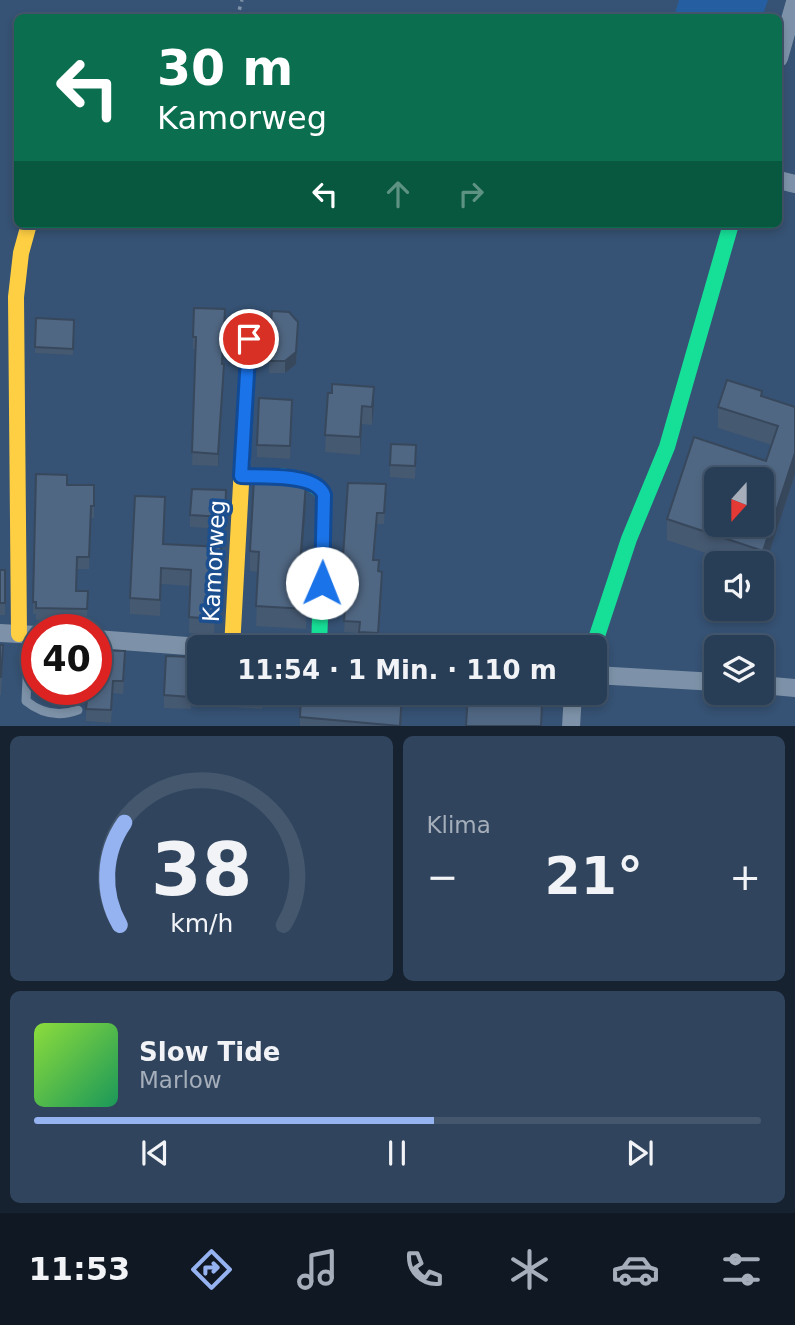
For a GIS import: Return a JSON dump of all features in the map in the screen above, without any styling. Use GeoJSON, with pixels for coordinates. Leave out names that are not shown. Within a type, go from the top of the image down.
{"type":"FeatureCollection","features":[{"type":"Feature","properties":{"kind":"street"},"geometry":{"type":"LineString","coordinates":[[782,48],[795,2]]}},
{"type":"Feature","properties":{"kind":"street"},"geometry":{"type":"LineString","coordinates":[[27,614],[16,297],[21,253],[28,228]]}},
{"type":"Feature","properties":{"kind":"street"},"geometry":{"type":"LineString","coordinates":[[597,635],[629,540],[667,447],[730,228]]}},
{"type":"Feature","properties":{"kind":"street","name":"Kamorweg"},"geometry":{"type":"LineString","coordinates":[[233,635],[249,339]]}},
{"type":"Feature","properties":{"kind":"street","name":"Kamorweg"},"geometry":{"type":"LineString","coordinates":[[241,476],[310,481],[322,489],[324,495],[319,635]]}},
{"type":"Feature","properties":{"kind":"street"},"geometry":{"type":"LineString","coordinates":[[0,633],[21,634]]}},
{"type":"Feature","properties":{"kind":"street"},"geometry":{"type":"LineString","coordinates":[[112,640],[187,646]]}},
{"type":"Feature","properties":{"kind":"street"},"geometry":{"type":"LineString","coordinates":[[607,676],[704,681]]}},
{"type":"Feature","properties":{"kind":"street"},"geometry":{"type":"LineString","coordinates":[[774,686],[795,688]]}},
{"type":"Feature","properties":{"kind":"street"},"geometry":{"type":"LineString","coordinates":[[571,726],[572,705]]}},
{"type":"Feature","properties":{"kind":"lane"},"geometry":{"type":"LineString","coordinates":[[31,705],[38,711],[64,715],[78,710]]}},
{"type":"Feature","properties":{"kind":"shaded area"},"geometry":{"type":"Polygon","coordinates":[[[679,0],[768,0],[763,14],[675,14],[679,0]]]}},
{"type":"Feature","properties":{"kind":"building"},"geometry":{"type":"Polygon","coordinates":[[[194,308],[225,309],[218,454],[192,452],[196,337],[193,337],[194,308]]]}},
{"type":"Feature","properties":{"kind":"building"},"geometry":{"type":"Polygon","coordinates":[[[272,311],[289,312],[298,322],[296,352],[285,361],[269,361],[270,345],[265,345],[266,323],[271,323],[272,311]]]}},
{"type":"Feature","properties":{"kind":"building"},"geometry":{"type":"Polygon","coordinates":[[[36,318],[74,320],[73,349],[35,347],[36,318]]]}},
{"type":"Feature","properties":{"kind":"building"},"geometry":{"type":"Polygon","coordinates":[[[727,380],[762,391],[761,396],[795,407],[795,453],[774,517],[774,467],[704,467],[704,531],[667,519],[694,437],[766,461],[778,426],[718,407],[727,380]]]}},
{"type":"Feature","properties":{"kind":"building"},"geometry":{"type":"Polygon","coordinates":[[[332,384],[374,387],[372,407],[362,406],[360,437],[325,435],[328,393],[332,393],[332,384]]]}},
{"type":"Feature","properties":{"kind":"building"},"geometry":{"type":"Polygon","coordinates":[[[259,398],[292,400],[290,446],[257,445],[259,398]]]}},
{"type":"Feature","properties":{"kind":"building"},"geometry":{"type":"Polygon","coordinates":[[[391,444],[416,445],[415,466],[390,465],[391,444]]]}},
{"type":"Feature","properties":{"kind":"building"},"geometry":{"type":"Polygon","coordinates":[[[36,474],[67,475],[67,485],[94,485],[89,557],[77,557],[76,591],[88,591],[87,609],[36,608],[36,602],[33,602],[36,474]]]}},
{"type":"Feature","properties":{"kind":"building"},"geometry":{"type":"Polygon","coordinates":[[[254,479],[306,482],[300,565],[307,565],[306,609],[256,606],[259,552],[250,551],[254,479]]]}},
{"type":"Feature","properties":{"kind":"building"},"geometry":{"type":"Polygon","coordinates":[[[348,483],[386,484],[384,513],[377,513],[373,560],[379,560],[378,571],[382,572],[378,633],[359,632],[360,622],[344,621],[349,558],[343,557],[348,483]]]}},
{"type":"Feature","properties":{"kind":"building"},"geometry":{"type":"Polygon","coordinates":[[[192,489],[226,490],[225,517],[190,515],[192,489]]]}},
{"type":"Feature","properties":{"kind":"building"},"geometry":{"type":"Polygon","coordinates":[[[135,496],[165,497],[163,544],[221,547],[220,571],[216,571],[214,619],[189,617],[191,570],[161,568],[160,600],[130,598],[135,496]]]}},
{"type":"Feature","properties":{"kind":"building"},"geometry":{"type":"Polygon","coordinates":[[[721,537],[768,537],[763,551],[721,537]]]}},
{"type":"Feature","properties":{"kind":"building"},"geometry":{"type":"Polygon","coordinates":[[[0,570],[5,570],[5,603],[0,603],[0,570]]]}},
{"type":"Feature","properties":{"kind":"building"},"geometry":{"type":"Polygon","coordinates":[[[0,645],[3,645],[1,677],[0,677],[0,645]]]}},
{"type":"Feature","properties":{"kind":"building"},"geometry":{"type":"Polygon","coordinates":[[[112,651],[125,651],[123,681],[113,681],[112,696],[112,651]]]}},
{"type":"Feature","properties":{"kind":"building"},"geometry":{"type":"Polygon","coordinates":[[[166,656],[187,657],[187,697],[164,695],[166,656]]]}},
{"type":"Feature","properties":{"kind":"building"},"geometry":{"type":"Polygon","coordinates":[[[86,705],[111,705],[111,710],[86,709],[86,705]]]}},
{"type":"Feature","properties":{"kind":"building"},"geometry":{"type":"Polygon","coordinates":[[[300,705],[401,705],[400,726],[300,717],[300,705]]]}},
{"type":"Feature","properties":{"kind":"building"},"geometry":{"type":"Polygon","coordinates":[[[467,705],[542,705],[541,726],[466,726],[467,705]]]}},
{"type":"Feature","properties":{"kind":"traffic: fast"},"geometry":{"type":"LineString","coordinates":[[597,635],[629,539],[667,447],[730,228]]}},
{"type":"Feature","properties":{"kind":"traffic: fast"},"geometry":{"type":"LineString","coordinates":[[241,476],[298,479],[317,487],[324,495],[319,635]]}},
{"type":"Feature","properties":{"kind":"traffic: slow"},"geometry":{"type":"LineString","coordinates":[[19,634],[16,297],[21,253],[28,228]]}},
{"type":"Feature","properties":{"kind":"traffic: slow"},"geometry":{"type":"LineString","coordinates":[[233,635],[249,339]]}},
{"type":"Feature","properties":{"kind":"route"},"geometry":{"type":"LineString","coordinates":[[249,339],[241,476],[310,481],[322,489],[322,583]]}}]}
